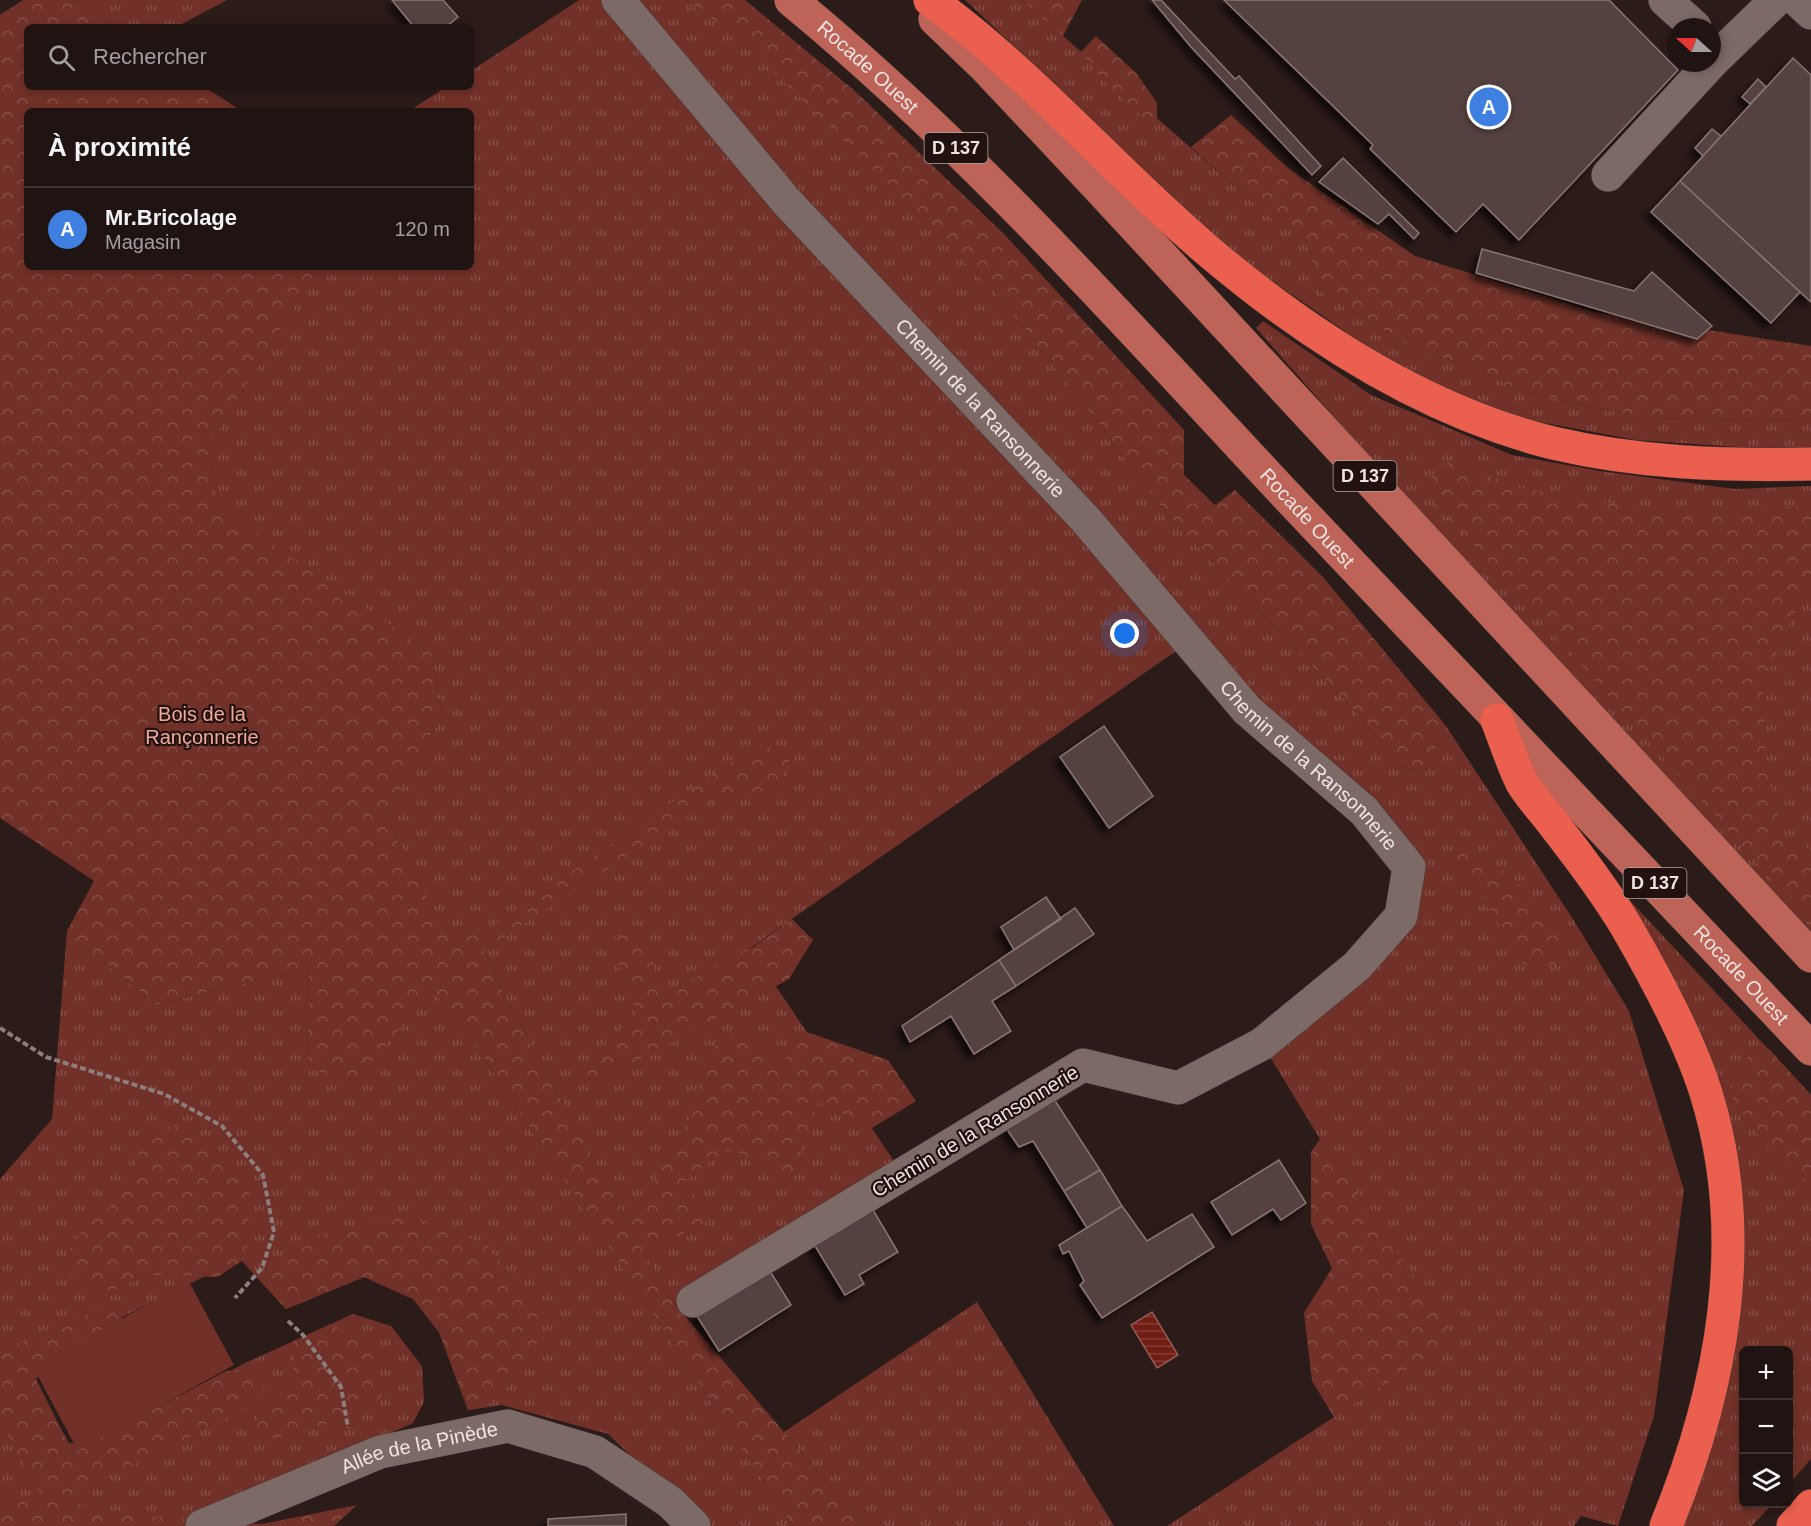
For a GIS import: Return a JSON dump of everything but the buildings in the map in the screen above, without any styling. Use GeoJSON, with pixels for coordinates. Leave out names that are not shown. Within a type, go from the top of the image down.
{"type":"FeatureCollection","features":[{"type":"Feature","properties":{"kind":"highway"},"geometry":{"type":"LineString","coordinates":[[930,0],[1036,91],[1207,250],[1271,300],[1381,373],[1442,404],[1493,424],[1553,442],[1620,456],[1690,463],[1811,464]]}},
{"type":"Feature","properties":{"kind":"highway"},"geometry":{"type":"LineString","coordinates":[[1497,720],[1523,783],[1578,856],[1626,926],[1684,1040],[1706,1092],[1716,1133],[1725,1184],[1728,1235],[1727,1287],[1721,1344],[1689,1470],[1666,1526]]}},
{"type":"Feature","properties":{"kind":"highway"},"geometry":{"type":"LineString","coordinates":[[1793,1526],[1811,1506]]}},
{"type":"Feature","properties":{"kind":"main road","name":"Rocade Ouest"},"geometry":{"type":"LineString","coordinates":[[791,0],[928,119],[1111,307],[1497,720],[1647,874],[1811,1049]]}},
{"type":"Feature","properties":{"kind":"main road","name":"D 137"},"geometry":{"type":"LineString","coordinates":[[915,0],[984,66],[1096,185],[1811,956]]}},
{"type":"Feature","properties":{"kind":"street","name":"Chemin de la Ransonnerie"},"geometry":{"type":"LineString","coordinates":[[618,0],[788,202],[1085,519],[1247,710],[1364,811],[1409,867],[1401,916],[1357,966],[1262,1044],[1178,1088],[1083,1065],[693,1301]]}},
{"type":"Feature","properties":{"kind":"street"},"geometry":{"type":"LineString","coordinates":[[1665,0],[1685,18]]}},
{"type":"Feature","properties":{"kind":"street"},"geometry":{"type":"LineString","coordinates":[[1721,48],[1776,0]]}},
{"type":"Feature","properties":{"kind":"street"},"geometry":{"type":"LineString","coordinates":[[1797,0],[1811,13]]}},
{"type":"Feature","properties":{"kind":"street"},"geometry":{"type":"LineString","coordinates":[[1608,175],[1698,72]]}},
{"type":"Feature","properties":{"kind":"street","name":"Allée de la Pinède"},"geometry":{"type":"LineString","coordinates":[[202,1526],[380,1452],[508,1426],[595,1452],[670,1502],[694,1526]]}},
{"type":"Feature","properties":{"kind":"path"},"geometry":{"type":"LineString","coordinates":[[0,1028],[46,1057],[164,1094],[222,1126],[263,1175],[274,1232],[262,1268],[235,1298]]}},
{"type":"Feature","properties":{"kind":"path"},"geometry":{"type":"LineString","coordinates":[[288,1321],[303,1335],[341,1388],[350,1439]]}},
{"type":"Feature","properties":{"kind":"green space","name":"Bois de la Rançonnerie"},"geometry":{"type":"Polygon","coordinates":[[[23,0],[74,0],[110,24],[24,24],[24,90],[210,90],[236,108],[24,108],[24,270],[317,270],[209,446],[218,506],[432,654],[442,716],[384,814],[444,929],[478,936],[760,742],[790,759],[777,791],[726,792],[484,950],[503,992],[629,1224],[690,1117],[707,1053],[742,1026],[782,1069],[795,1036],[807,1032],[888,1060],[916,1101],[872,1128],[818,1102],[793,1177],[728,1148],[684,1182],[713,1218],[675,1238],[642,1248],[668,1296],[864,1526],[793,1526],[458,1019],[432,990],[352,1084],[307,1067],[309,968],[156,1005],[67,931],[94,881],[0,818],[0,15],[23,0]]]}},
{"type":"Feature","properties":{"kind":"green space"},"geometry":{"type":"Polygon","coordinates":[[[74,0],[227,0],[182,24],[110,24],[74,0]]]}},
{"type":"Feature","properties":{"kind":"green space"},"geometry":{"type":"Polygon","coordinates":[[[579,0],[685,0],[739,36],[997,294],[1167,514],[1356,712],[1400,766],[1425,773],[1446,726],[1571,916],[1629,1011],[1684,1190],[1654,1416],[1618,1526],[1581,1516],[1574,1526],[1167,1526],[1455,1338],[1320,1139],[1262,1044],[1357,966],[1409,867],[1189,642],[750,948],[900,1170],[677,1306],[668,1296],[503,992],[478,936],[444,929],[384,814],[442,716],[432,654],[218,507],[209,446],[317,270],[474,270],[474,108],[414,108],[441,90],[474,90],[474,69],[579,0]]]}},
{"type":"Feature","properties":{"kind":"green space"},"geometry":{"type":"Polygon","coordinates":[[[685,0],[745,0],[856,92],[1004,234],[1184,430],[1184,475],[1215,505],[1235,490],[1323,577],[1446,726],[1425,773],[1400,766],[1356,712],[1167,514],[997,294],[739,37],[685,0]]]}},
{"type":"Feature","properties":{"kind":"green space"},"geometry":{"type":"Polygon","coordinates":[[[965,0],[1022,0],[1277,223],[1307,241],[1320,291],[1419,352],[1473,366],[1523,392],[1645,418],[1811,421],[1811,449],[1780,450],[1636,440],[1502,415],[1415,380],[1235,255],[965,0]]]}},
{"type":"Feature","properties":{"kind":"green space"},"geometry":{"type":"Polygon","coordinates":[[[1022,0],[1082,0],[1063,36],[1022,0]]]}},
{"type":"Feature","properties":{"kind":"green space"},"geometry":{"type":"Polygon","coordinates":[[[1096,36],[1137,74],[1157,103],[1157,118],[1150,125],[1102,79],[1081,52],[1096,36]]]}},
{"type":"Feature","properties":{"kind":"green space"},"geometry":{"type":"Polygon","coordinates":[[[1231,115],[1288,168],[1415,256],[1594,312],[1811,346],[1811,421],[1645,418],[1523,392],[1473,366],[1419,352],[1320,291],[1307,241],[1277,224],[1191,147],[1231,115]]]}},
{"type":"Feature","properties":{"kind":"green space"},"geometry":{"type":"Polygon","coordinates":[[[1263,321],[1371,395],[1512,455],[1600,471],[1735,489],[1811,486],[1811,937],[1485,588],[1256,328],[1263,321]]]}},
{"type":"Feature","properties":{"kind":"green space"},"geometry":{"type":"Polygon","coordinates":[[[1449,462],[1524,489],[1668,513],[1811,506],[1811,585],[1782,636],[1763,691],[1766,764],[1782,833],[1811,850],[1811,929],[1791,901],[1456,525],[1435,507],[1431,477],[1449,462]]]}},
{"type":"Feature","properties":{"kind":"green space"},"geometry":{"type":"Polygon","coordinates":[[[1472,849],[1512,877],[1566,934],[1556,965],[1524,965],[1453,852],[1472,849]]]}},
{"type":"Feature","properties":{"kind":"green space"},"geometry":{"type":"Polygon","coordinates":[[[1599,867],[1811,1095],[1811,1459],[1793,1479],[1793,1346],[1739,1346],[1739,1508],[1768,1508],[1752,1526],[1680,1526],[1731,1152],[1599,867]]]}},
{"type":"Feature","properties":{"kind":"green space"},"geometry":{"type":"Polygon","coordinates":[[[792,919],[813,940],[789,979],[588,1088],[587,1063],[637,1013],[609,940],[642,926],[663,995],[750,949],[792,919]]]}},
{"type":"Feature","properties":{"kind":"green space"},"geometry":{"type":"Polygon","coordinates":[[[67,931],[156,1005],[309,968],[307,1067],[432,990],[458,1019],[793,1526],[704,1526],[608,1434],[502,1405],[468,1410],[439,1332],[413,1299],[364,1277],[286,1309],[240,1259],[25,1365],[75,1454],[245,1363],[353,1314],[391,1326],[422,1366],[424,1402],[413,1423],[233,1503],[193,1526],[0,1526],[0,1179],[52,1119],[67,931]]]}},
{"type":"Feature","properties":{"kind":"green space"},"geometry":{"type":"Polygon","coordinates":[[[1769,1049],[1811,1095],[1811,1184],[1770,1152],[1729,1093],[1748,1056],[1769,1049]]]}},
{"type":"Feature","properties":{"kind":"green space"},"geometry":{"type":"Polygon","coordinates":[[[191,1123],[251,1195],[246,1258],[218,1277],[152,1275],[110,1291],[74,1282],[69,1265],[70,1251],[76,1239],[120,1196],[129,1184],[144,1130],[191,1123]]]}},
{"type":"Feature","properties":{"kind":"green space"},"geometry":{"type":"Polygon","coordinates":[[[1320,1139],[1456,1338],[1334,1417],[1312,1381],[1304,1313],[1332,1268],[1311,1224],[1311,1152],[1320,1139]]]}},
{"type":"Feature","properties":{"kind":"green space"},"geometry":{"type":"Polygon","coordinates":[[[406,1216],[485,1243],[536,1306],[539,1339],[517,1378],[486,1407],[468,1410],[439,1332],[413,1299],[364,1277],[286,1309],[263,1284],[318,1235],[406,1216]]]}},
{"type":"Feature","properties":{"kind":"green space"},"geometry":{"type":"Polygon","coordinates":[[[189,1282],[234,1365],[78,1451],[33,1367],[189,1282]]]}},
{"type":"Feature","properties":{"kind":"green space"},"geometry":{"type":"Polygon","coordinates":[[[977,1302],[1114,1526],[864,1526],[784,1432],[977,1302]]]}},
{"type":"Feature","properties":{"kind":"green space"},"geometry":{"type":"Polygon","coordinates":[[[104,1307],[123,1319],[36,1379],[68,1443],[88,1444],[226,1371],[254,1368],[264,1388],[253,1405],[59,1502],[40,1493],[0,1421],[0,1351],[104,1307]]]}},
{"type":"Feature","properties":{"kind":"green space"},"geometry":{"type":"Polygon","coordinates":[[[331,1324],[373,1349],[383,1399],[328,1424],[275,1439],[256,1428],[257,1411],[294,1380],[292,1342],[331,1324]]]}},
{"type":"Feature","properties":{"kind":"green space"},"geometry":{"type":"Polygon","coordinates":[[[4,1495],[145,1516],[262,1524],[357,1505],[334,1526],[0,1526],[0,1497],[4,1495]]]}},
{"type":"Feature","properties":{"kind":"shaded area"},"geometry":{"type":"Polygon","coordinates":[[[1152,1312],[1178,1355],[1157,1368],[1131,1325],[1152,1312]]]}},
{"type":"Feature","properties":{"kind":"place","name":"Mr.Bricolage"},"geometry":{"type":"Point","coordinates":[1489,107]}}]}
